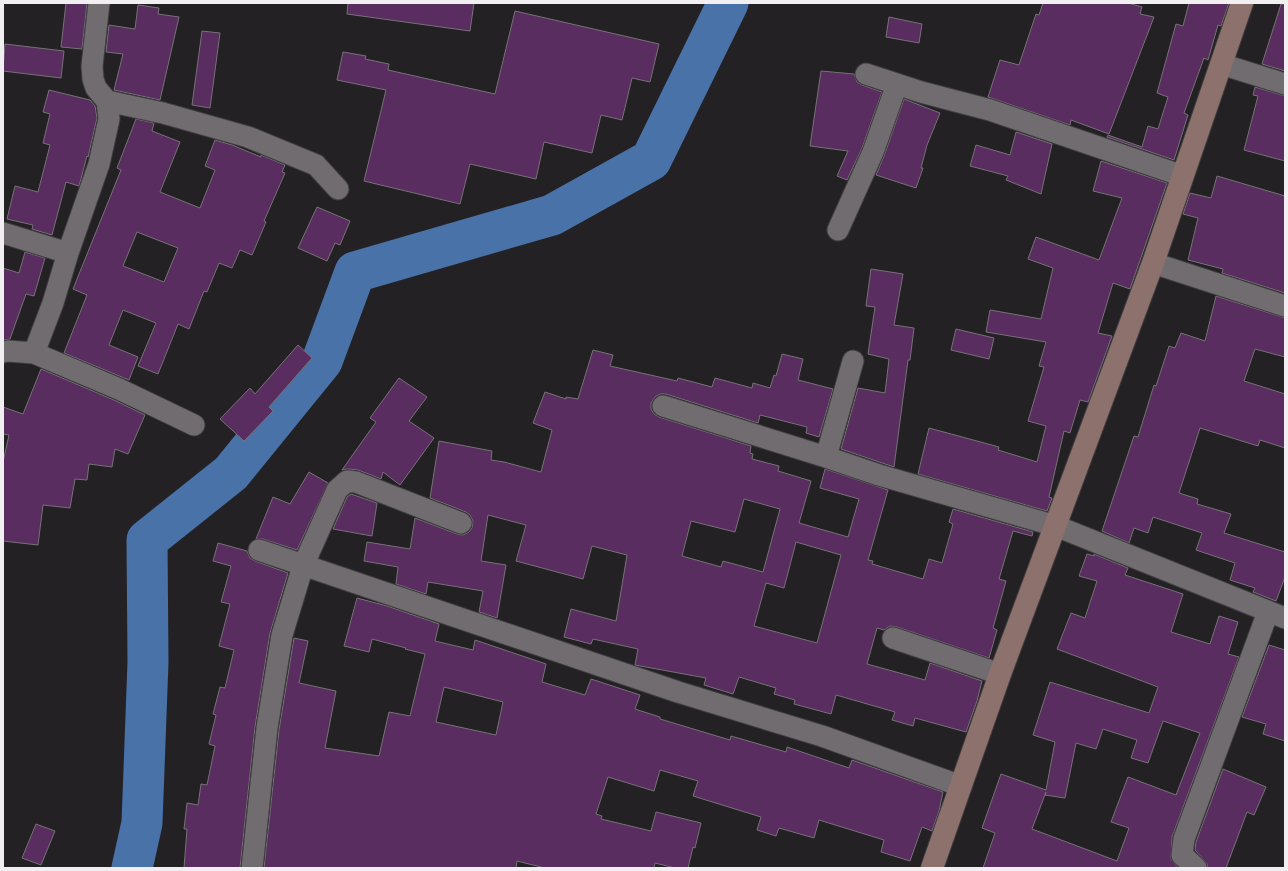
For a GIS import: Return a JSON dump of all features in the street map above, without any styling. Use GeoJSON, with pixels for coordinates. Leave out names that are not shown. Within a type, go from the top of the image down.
{"type":"FeatureCollection","features":[{"type":"Feature","properties":{"kind":"main road"},"geometry":{"type":"LineString","coordinates":[[932,868],[1000,674],[1153,263],[1242,3]]}},
{"type":"Feature","properties":{"kind":"street"},"geometry":{"type":"LineString","coordinates":[[34,353],[53,303],[68,253],[99,164],[109,119],[107,101],[96,88],[93,79],[92,66],[99,3]]}},
{"type":"Feature","properties":{"kind":"street"},"geometry":{"type":"LineString","coordinates":[[1221,64],[1285,84]]}},
{"type":"Feature","properties":{"kind":"street"},"geometry":{"type":"LineString","coordinates":[[866,74],[921,92],[990,110],[1183,176]]}},
{"type":"Feature","properties":{"kind":"street"},"geometry":{"type":"LineString","coordinates":[[838,230],[873,152],[897,84]]}},
{"type":"Feature","properties":{"kind":"street"},"geometry":{"type":"LineString","coordinates":[[107,101],[162,113],[248,138],[316,165],[338,189]]}},
{"type":"Feature","properties":{"kind":"street"},"geometry":{"type":"LineString","coordinates":[[3,233],[68,253]]}},
{"type":"Feature","properties":{"kind":"street"},"geometry":{"type":"LineString","coordinates":[[1153,263],[1285,306]]}},
{"type":"Feature","properties":{"kind":"street"},"geometry":{"type":"LineString","coordinates":[[3,352],[34,353],[119,389],[194,425]]}},
{"type":"Feature","properties":{"kind":"street"},"geometry":{"type":"LineString","coordinates":[[826,457],[853,361]]}},
{"type":"Feature","properties":{"kind":"street"},"geometry":{"type":"LineString","coordinates":[[663,406],[826,457],[878,475],[1056,526],[1277,615],[1184,839],[1182,855],[1196,868]]}},
{"type":"Feature","properties":{"kind":"street"},"geometry":{"type":"LineString","coordinates":[[252,868],[267,728],[282,635],[303,566],[337,490],[347,481],[356,482],[461,523]]}},
{"type":"Feature","properties":{"kind":"street"},"geometry":{"type":"LineString","coordinates":[[259,550],[670,689],[822,736],[961,786]]}},
{"type":"Feature","properties":{"kind":"street"},"geometry":{"type":"LineString","coordinates":[[893,638],[1000,674]]}},
{"type":"Feature","properties":{"kind":"building"},"geometry":{"type":"Polygon","coordinates":[[[66,3],[87,3],[82,49],[61,47],[66,3]]]}},
{"type":"Feature","properties":{"kind":"building"},"geometry":{"type":"Polygon","coordinates":[[[348,3],[474,3],[470,31],[347,14],[348,3]]]}},
{"type":"Feature","properties":{"kind":"building"},"geometry":{"type":"Polygon","coordinates":[[[1043,3],[1128,3],[1142,7],[1140,14],[1154,17],[1109,134],[1071,120],[1070,125],[988,97],[1000,60],[1019,65],[1036,14],[1039,15],[1043,3]]]}},
{"type":"Feature","properties":{"kind":"building"},"geometry":{"type":"Polygon","coordinates":[[[1189,3],[1229,3],[1221,26],[1218,25],[1208,60],[1204,58],[1184,113],[1188,115],[1174,160],[1107,137],[1108,135],[1142,147],[1148,126],[1158,129],[1168,97],[1157,93],[1176,24],[1183,26],[1189,3]]]}},
{"type":"Feature","properties":{"kind":"building"},"geometry":{"type":"Polygon","coordinates":[[[1281,4],[1285,4],[1285,71],[1262,64],[1281,4]]]}},
{"type":"Feature","properties":{"kind":"building"},"geometry":{"type":"Polygon","coordinates":[[[138,5],[159,8],[158,14],[179,17],[160,100],[114,90],[123,54],[106,52],[109,25],[135,29],[138,5]]]}},
{"type":"Feature","properties":{"kind":"building"},"geometry":{"type":"Polygon","coordinates":[[[515,11],[659,44],[650,82],[632,78],[622,120],[601,115],[592,153],[544,142],[536,179],[470,164],[460,204],[364,181],[386,90],[337,80],[343,52],[366,56],[365,59],[389,64],[388,70],[495,94],[515,11]]]}},
{"type":"Feature","properties":{"kind":"building"},"geometry":{"type":"Polygon","coordinates":[[[889,17],[922,24],[919,43],[886,37],[889,17]]]}},
{"type":"Feature","properties":{"kind":"building"},"geometry":{"type":"Polygon","coordinates":[[[202,31],[220,33],[210,108],[192,105],[202,31]]]}},
{"type":"Feature","properties":{"kind":"building"},"geometry":{"type":"Polygon","coordinates":[[[5,44],[64,51],[61,78],[3,71],[5,44]]]}},
{"type":"Feature","properties":{"kind":"building"},"geometry":{"type":"Polygon","coordinates":[[[821,71],[854,74],[857,82],[882,92],[862,148],[847,180],[837,176],[848,151],[810,146],[821,71]]]}},
{"type":"Feature","properties":{"kind":"building"},"geometry":{"type":"Polygon","coordinates":[[[1255,87],[1285,96],[1285,161],[1244,150],[1258,96],[1253,95],[1255,87]]]}},
{"type":"Feature","properties":{"kind":"building"},"geometry":{"type":"Polygon","coordinates":[[[49,90],[90,100],[95,106],[97,118],[88,157],[87,156],[79,186],[66,182],[52,235],[32,229],[33,225],[7,219],[15,186],[38,192],[50,145],[43,143],[50,114],[43,112],[49,90]]]}},
{"type":"Feature","properties":{"kind":"building"},"geometry":{"type":"Polygon","coordinates":[[[904,99],[940,113],[927,145],[921,168],[923,168],[916,188],[876,175],[904,99]]]}},
{"type":"Feature","properties":{"kind":"building"},"geometry":{"type":"Polygon","coordinates":[[[136,119],[154,123],[152,131],[180,142],[160,192],[200,208],[215,170],[205,166],[215,140],[232,145],[261,157],[261,155],[285,165],[282,172],[285,173],[264,221],[266,222],[252,255],[240,250],[232,268],[219,263],[207,292],[204,291],[189,329],[178,324],[158,374],[138,366],[156,323],[123,310],[109,345],[138,357],[129,380],[64,353],[87,295],[73,289],[121,170],[117,168],[136,119]],[[137,232],[123,266],[164,282],[178,248],[137,232]]]}},
{"type":"Feature","properties":{"kind":"building"},"geometry":{"type":"Polygon","coordinates":[[[1016,132],[1052,144],[1041,194],[1006,180],[1008,176],[970,166],[976,145],[1010,155],[1016,132]]]}},
{"type":"Feature","properties":{"kind":"building"},"geometry":{"type":"Polygon","coordinates":[[[1101,161],[1167,183],[1130,289],[1113,283],[1098,333],[1112,336],[1088,402],[1080,400],[1070,433],[1064,431],[1049,497],[1052,498],[1047,511],[918,474],[929,428],[999,447],[998,450],[1037,462],[1046,426],[1028,421],[1044,367],[1039,366],[1046,342],[986,332],[990,310],[1041,319],[1053,268],[1028,259],[1036,237],[1099,260],[1122,198],[1093,191],[1101,161]]]}},
{"type":"Feature","properties":{"kind":"building"},"geometry":{"type":"Polygon","coordinates":[[[1217,176],[1285,196],[1285,293],[1222,273],[1223,269],[1188,260],[1198,218],[1183,214],[1190,193],[1211,198],[1217,176]]]}},
{"type":"Feature","properties":{"kind":"building"},"geometry":{"type":"Polygon","coordinates":[[[317,207],[350,221],[340,245],[335,243],[327,261],[298,248],[317,207]]]}},
{"type":"Feature","properties":{"kind":"building"},"geometry":{"type":"Polygon","coordinates":[[[25,252],[45,258],[34,296],[26,294],[10,339],[3,340],[3,268],[19,273],[25,252]]]}},
{"type":"Feature","properties":{"kind":"building"},"geometry":{"type":"Polygon","coordinates":[[[871,269],[903,274],[894,325],[914,328],[910,360],[908,360],[894,467],[841,449],[858,388],[885,393],[889,359],[868,354],[875,307],[866,306],[871,269]]]}},
{"type":"Feature","properties":{"kind":"building"},"geometry":{"type":"Polygon","coordinates":[[[1216,296],[1285,318],[1285,357],[1255,349],[1244,381],[1285,394],[1285,448],[1260,440],[1258,446],[1200,428],[1179,493],[1198,499],[1197,504],[1231,514],[1224,533],[1285,552],[1285,577],[1276,601],[1253,592],[1255,588],[1230,580],[1235,563],[1196,550],[1202,533],[1153,517],[1148,533],[1134,528],[1129,543],[1102,531],[1134,436],[1138,437],[1154,385],[1156,386],[1169,346],[1175,348],[1181,333],[1205,341],[1216,296]]]}},
{"type":"Feature","properties":{"kind":"building"},"geometry":{"type":"Polygon","coordinates":[[[956,329],[994,338],[989,359],[951,350],[956,329]]]}},
{"type":"Feature","properties":{"kind":"building"},"geometry":{"type":"Polygon","coordinates":[[[298,345],[312,358],[269,407],[273,411],[244,441],[220,419],[250,388],[255,394],[298,345]]]}},
{"type":"Feature","properties":{"kind":"building"},"geometry":{"type":"Polygon","coordinates":[[[593,350],[613,355],[610,366],[677,381],[678,378],[712,387],[715,378],[752,388],[753,383],[770,388],[774,375],[776,376],[782,354],[803,359],[798,380],[833,389],[819,437],[806,433],[807,427],[760,415],[758,423],[666,394],[660,394],[655,397],[651,403],[651,409],[654,414],[659,417],[751,446],[750,453],[753,454],[752,459],[779,466],[778,471],[811,481],[799,523],[848,537],[859,499],[820,488],[825,469],[888,490],[868,560],[873,561],[872,564],[923,579],[929,559],[942,563],[953,524],[949,522],[953,509],[1033,532],[1032,536],[1013,531],[999,579],[1006,581],[993,628],[997,630],[989,658],[897,627],[890,626],[884,630],[877,628],[867,664],[925,680],[930,663],[982,681],[977,701],[966,732],[915,718],[913,726],[892,720],[895,712],[836,695],[831,714],[794,704],[795,700],[774,694],[776,688],[739,677],[733,694],[704,685],[706,678],[635,665],[638,649],[593,639],[591,644],[564,637],[571,609],[616,621],[627,555],[592,546],[583,579],[516,561],[526,525],[488,515],[481,561],[506,565],[497,618],[479,612],[483,591],[428,582],[426,594],[396,584],[398,567],[364,561],[367,542],[410,549],[415,518],[457,534],[463,535],[469,532],[472,528],[473,521],[470,515],[466,512],[430,498],[439,441],[492,451],[491,460],[541,472],[552,430],[533,423],[545,392],[566,399],[566,397],[578,399],[593,350]],[[744,499],[735,532],[691,521],[682,556],[721,567],[723,561],[763,572],[780,509],[744,499]],[[796,542],[784,588],[766,583],[754,626],[817,643],[841,555],[796,542]]]}},
{"type":"Feature","properties":{"kind":"building"},"geometry":{"type":"Polygon","coordinates":[[[41,369],[145,415],[128,454],[115,449],[112,467],[89,464],[87,480],[75,479],[70,508],[43,505],[38,545],[3,541],[3,462],[9,435],[3,434],[3,407],[23,414],[41,369]]]}},
{"type":"Feature","properties":{"kind":"building"},"geometry":{"type":"Polygon","coordinates":[[[399,378],[427,397],[409,421],[434,438],[400,485],[383,472],[381,479],[358,470],[342,470],[376,422],[370,418],[399,378]]]}},
{"type":"Feature","properties":{"kind":"building"},"geometry":{"type":"Polygon","coordinates":[[[309,472],[328,483],[297,550],[263,539],[256,539],[273,497],[290,504],[309,472]]]}},
{"type":"Feature","properties":{"kind":"building"},"geometry":{"type":"Polygon","coordinates":[[[351,494],[377,503],[372,536],[333,529],[347,497],[351,494]]]}},
{"type":"Feature","properties":{"kind":"building"},"geometry":{"type":"Polygon","coordinates":[[[218,543],[247,551],[250,558],[255,561],[288,573],[270,633],[255,727],[240,868],[184,868],[187,829],[184,829],[187,803],[198,805],[201,784],[207,785],[215,746],[209,744],[216,715],[213,714],[220,687],[225,688],[234,650],[219,646],[230,604],[221,602],[231,566],[213,561],[218,543]]]}},
{"type":"Feature","properties":{"kind":"building"},"geometry":{"type":"Polygon","coordinates":[[[1087,554],[1094,556],[1094,554],[1128,568],[1125,575],[1183,594],[1171,632],[1210,644],[1219,616],[1238,622],[1228,654],[1239,657],[1172,837],[1171,859],[1178,868],[983,868],[995,833],[982,828],[1001,774],[1046,790],[1055,742],[1033,735],[1050,682],[1149,713],[1158,687],[1057,649],[1071,613],[1085,618],[1097,581],[1079,576],[1087,554]],[[1163,721],[1148,763],[1131,758],[1137,740],[1103,729],[1096,749],[1076,743],[1065,798],[1045,795],[1046,792],[1032,829],[1117,861],[1129,828],[1111,822],[1128,777],[1176,795],[1200,733],[1163,721]]]}},
{"type":"Feature","properties":{"kind":"building"},"geometry":{"type":"Polygon","coordinates":[[[357,598],[387,606],[439,624],[435,641],[473,650],[475,640],[546,664],[542,682],[585,695],[591,679],[640,695],[635,709],[660,717],[660,719],[730,740],[731,736],[786,752],[787,747],[849,768],[852,760],[943,792],[939,811],[932,831],[922,827],[910,861],[881,852],[884,840],[819,820],[814,838],[779,828],[776,836],[757,830],[761,817],[693,796],[698,781],[660,770],[654,791],[608,777],[596,814],[602,816],[601,819],[651,831],[656,812],[701,823],[688,868],[675,868],[655,863],[654,868],[545,868],[517,861],[516,868],[264,868],[279,730],[294,638],[308,641],[299,683],[336,691],[325,748],[379,756],[389,712],[410,716],[425,654],[372,639],[369,652],[344,646],[357,598]],[[444,687],[436,722],[496,735],[503,702],[444,687]]]}},
{"type":"Feature","properties":{"kind":"building"},"geometry":{"type":"Polygon","coordinates":[[[1269,645],[1285,650],[1285,741],[1263,734],[1266,724],[1242,717],[1269,645]]]}},
{"type":"Feature","properties":{"kind":"building"},"geometry":{"type":"Polygon","coordinates":[[[1223,769],[1266,787],[1254,815],[1247,812],[1226,868],[1208,868],[1207,864],[1195,850],[1196,842],[1223,769]]]}},
{"type":"Feature","properties":{"kind":"building"},"geometry":{"type":"Polygon","coordinates":[[[36,824],[55,831],[41,865],[22,858],[36,824]]]}},
{"type":"Feature","properties":{"kind":"waterway"},"geometry":{"type":"LineString","coordinates":[[132,868],[142,823],[148,662],[147,540],[231,473],[322,361],[355,272],[552,215],[651,160],[728,3]]}}]}
